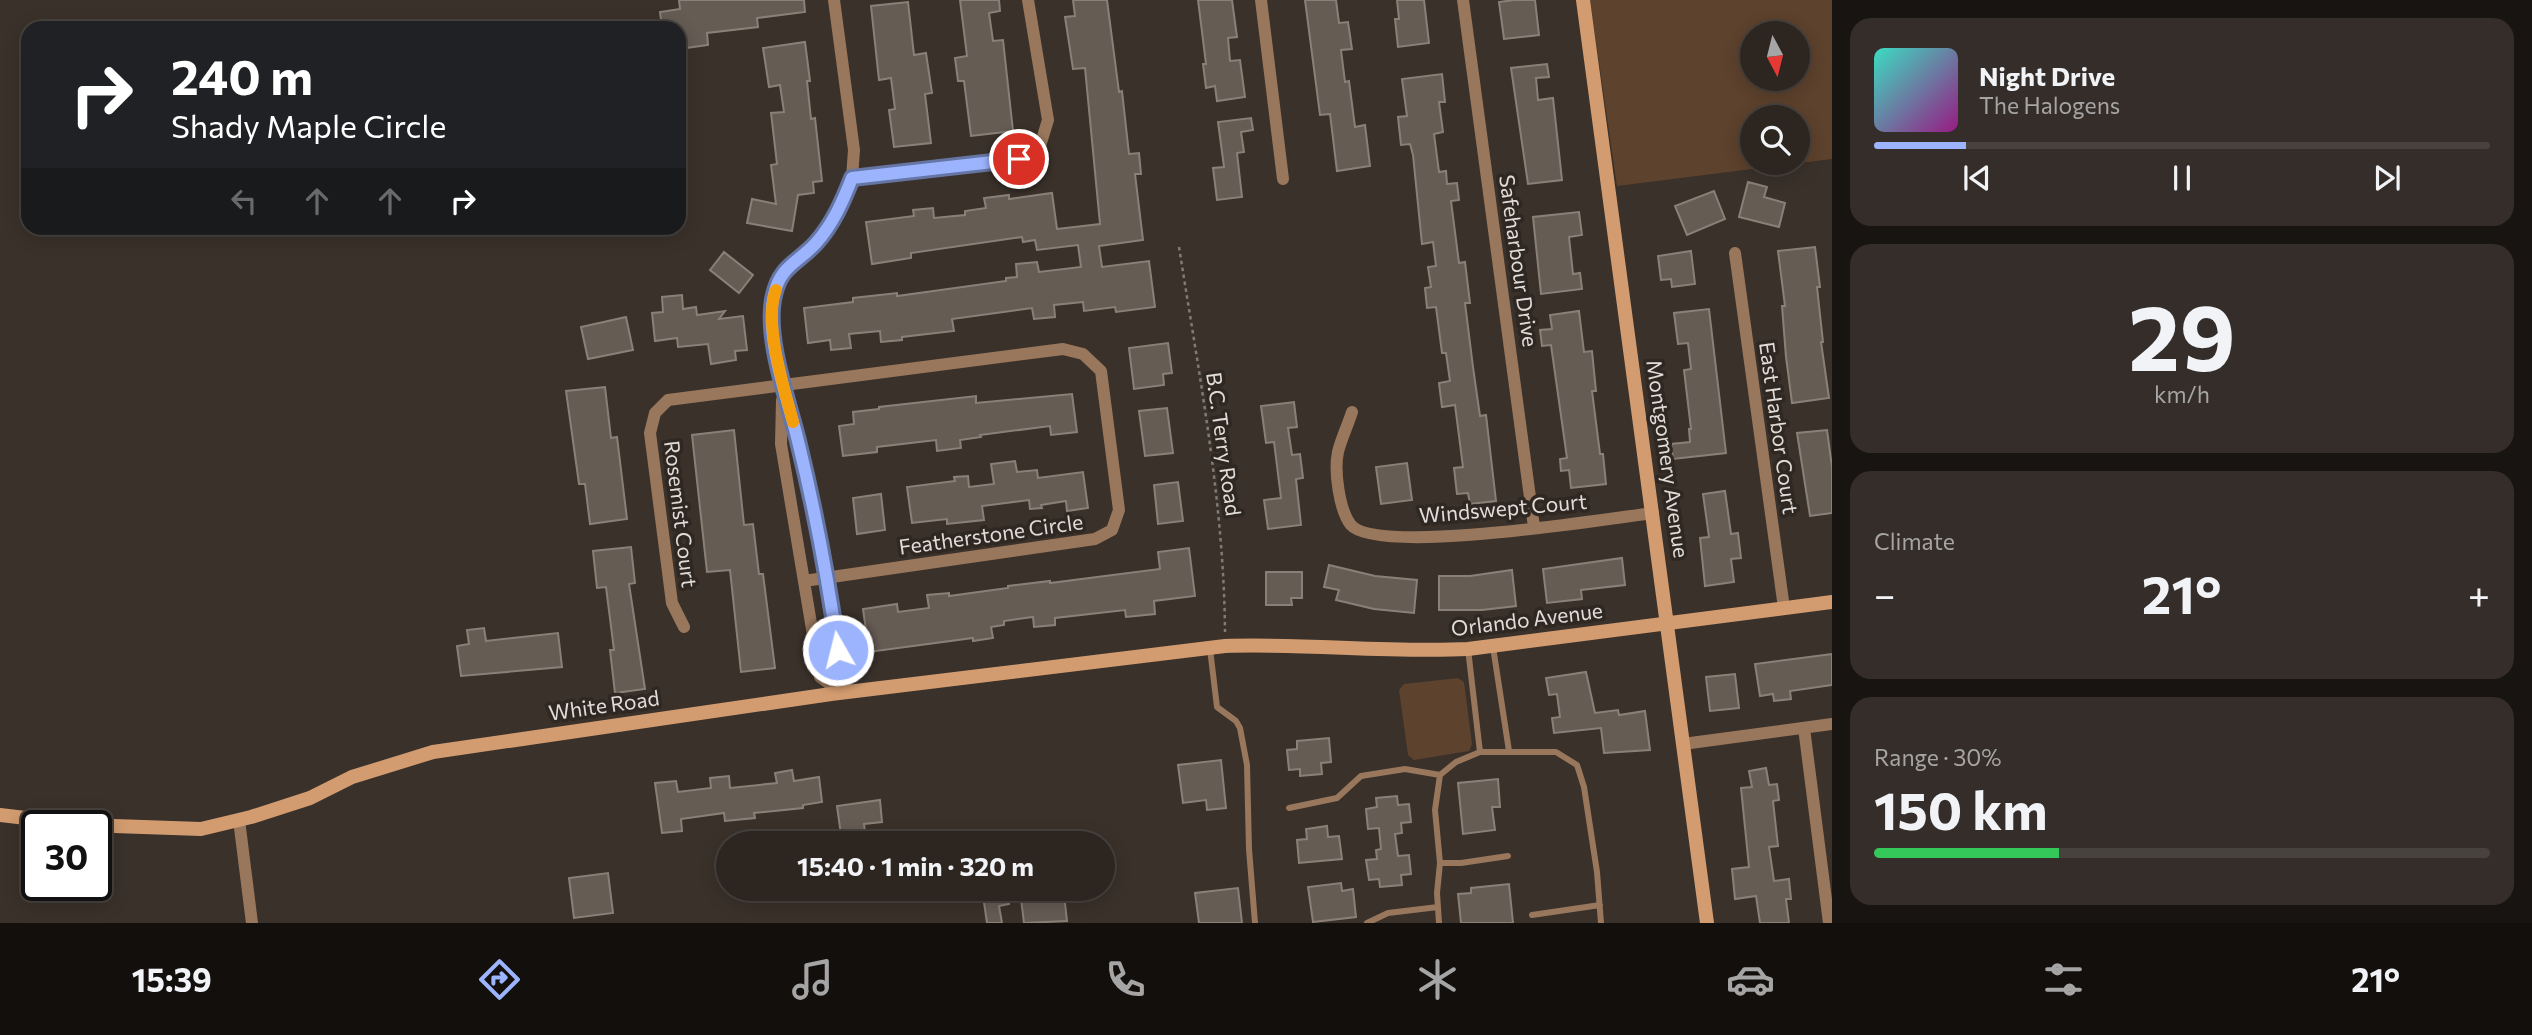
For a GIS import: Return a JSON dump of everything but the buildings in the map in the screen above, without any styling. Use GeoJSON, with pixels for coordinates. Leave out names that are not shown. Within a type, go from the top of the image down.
{"type":"FeatureCollection","features":[{"type":"Feature","properties":{"kind":"street"},"geometry":{"type":"LineString","coordinates":[[783,386],[781,444],[820,677],[831,690],[842,675],[828,578],[772,329],[774,295],[785,269],[816,243],[842,205],[852,178],[854,150],[834,0]]}},
{"type":"Feature","properties":{"kind":"street"},"geometry":{"type":"LineString","coordinates":[[852,178],[1019,159],[1041,146],[1048,120],[1028,0]]}},
{"type":"Feature","properties":{"kind":"street"},"geometry":{"type":"LineString","coordinates":[[1261,0],[1283,179]]}},
{"type":"Feature","properties":{"kind":"street","name":"Safeharbour Drive"},"geometry":{"type":"LineString","coordinates":[[1463,0],[1534,527]]}},
{"type":"Feature","properties":{"kind":"street","name":"Montgomery Avenue"},"geometry":{"type":"LineString","coordinates":[[1583,0],[1707,923]]}},
{"type":"Feature","properties":{"kind":"street","name":"East Harbor Court"},"geometry":{"type":"LineString","coordinates":[[1735,253],[1784,608]]}},
{"type":"Feature","properties":{"kind":"street","name":"Featherstone Circle"},"geometry":{"type":"LineString","coordinates":[[783,386],[1063,349],[1083,354],[1101,371],[1119,510],[1112,530],[1095,539],[804,581]]}},
{"type":"Feature","properties":{"kind":"street","name":"Rosemist Court"},"geometry":{"type":"LineString","coordinates":[[684,627],[672,603],[650,433],[655,413],[668,400],[783,386]]}},
{"type":"Feature","properties":{"kind":"street","name":"Windswept Court"},"geometry":{"type":"LineString","coordinates":[[1352,412],[1337,454],[1340,506],[1352,527],[1373,536],[1441,537],[1653,513]]}},
{"type":"Feature","properties":{"kind":"street","name":"Orlando Avenue"},"geometry":{"type":"LineString","coordinates":[[1225,646],[1281,644],[1420,651],[1468,649],[1832,602]]}},
{"type":"Feature","properties":{"kind":"street","name":"White Road"},"geometry":{"type":"LineString","coordinates":[[0,816],[85,825],[201,829],[310,798],[352,777],[433,752],[831,690],[1225,646]]}},
{"type":"Feature","properties":{"kind":"street"},"geometry":{"type":"LineString","coordinates":[[1683,744],[1832,724]]}},
{"type":"Feature","properties":{"kind":"street"},"geometry":{"type":"LineString","coordinates":[[1804,728],[1829,923]]}},
{"type":"Feature","properties":{"kind":"street"},"geometry":{"type":"LineString","coordinates":[[239,820],[252,923]]}},
{"type":"Feature","properties":{"kind":"lane"},"geometry":{"type":"LineString","coordinates":[[1209,647],[1217,707],[1236,721],[1240,728],[1247,765],[1249,849],[1255,923]]}},
{"type":"Feature","properties":{"kind":"lane"},"geometry":{"type":"LineString","coordinates":[[1493,647],[1509,751]]}},
{"type":"Feature","properties":{"kind":"lane"},"geometry":{"type":"LineString","coordinates":[[1468,649],[1480,752]]}},
{"type":"Feature","properties":{"kind":"lane"},"geometry":{"type":"LineString","coordinates":[[1438,923],[1440,863],[1435,810],[1440,775],[1456,762],[1480,752],[1509,751],[1556,752],[1577,765],[1584,782],[1601,923]]}},
{"type":"Feature","properties":{"kind":"lane"},"geometry":{"type":"LineString","coordinates":[[1289,808],[1337,798],[1362,776],[1405,769],[1440,775]]}},
{"type":"Feature","properties":{"kind":"lane"},"geometry":{"type":"LineString","coordinates":[[1440,863],[1508,856]]}},
{"type":"Feature","properties":{"kind":"lane"},"geometry":{"type":"LineString","coordinates":[[1532,915],[1600,905]]}},
{"type":"Feature","properties":{"kind":"lane"},"geometry":{"type":"LineString","coordinates":[[1367,923],[1388,913],[1438,907]]}},
{"type":"Feature","properties":{"kind":"path","name":"B.C. Terry Road"},"geometry":{"type":"LineString","coordinates":[[1179,247],[1213,475],[1225,581],[1225,646]]}},
{"type":"Feature","properties":{"kind":"shaded area"},"geometry":{"type":"Polygon","coordinates":[[[1590,0],[1832,0],[1832,159],[1810,162],[1810,105],[1740,105],[1740,171],[1617,186],[1590,0]]]}},
{"type":"Feature","properties":{"kind":"shaded area"},"geometry":{"type":"Polygon","coordinates":[[[1458,678],[1464,682],[1472,744],[1469,751],[1414,760],[1408,755],[1399,690],[1404,684],[1458,678]]]}},
{"type":"Feature","properties":{"kind":"slow traffic"},"geometry":{"type":"LineString","coordinates":[[776,290],[772,329],[793,422]]}},
{"type":"Feature","properties":{"kind":"route"},"geometry":{"type":"LineString","coordinates":[[838,650],[828,578],[772,329],[774,295],[785,269],[816,243],[842,205],[852,178],[1019,159]]}}]}
